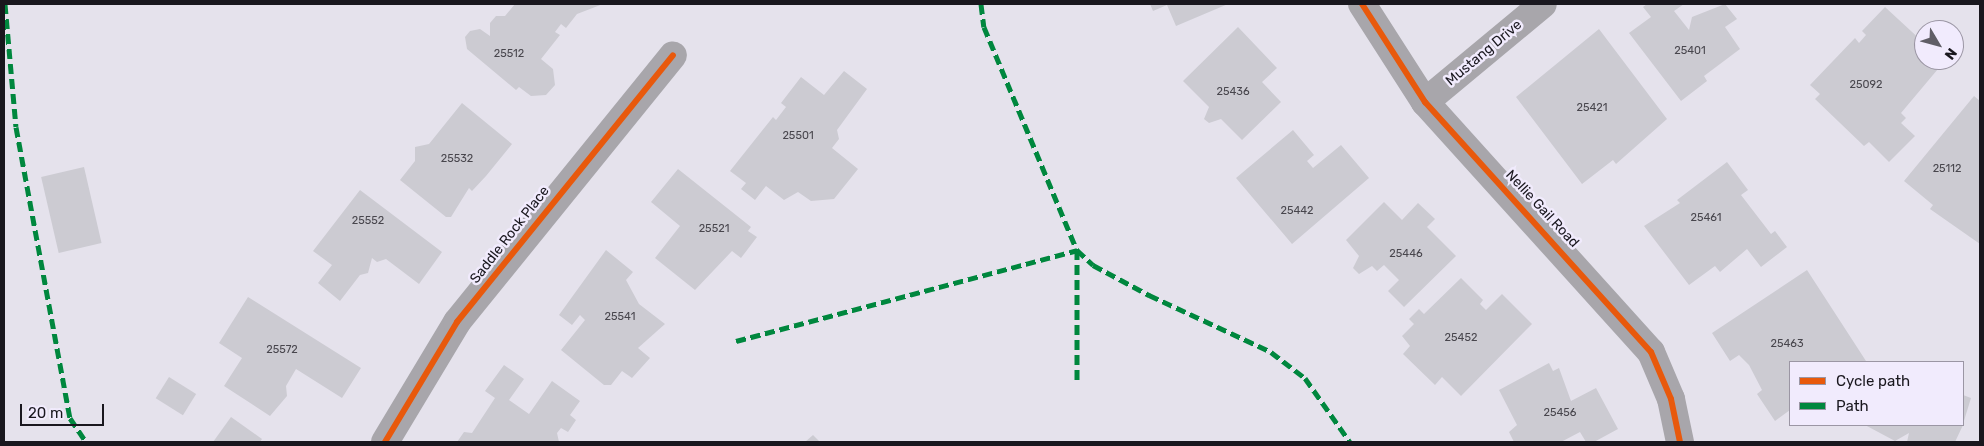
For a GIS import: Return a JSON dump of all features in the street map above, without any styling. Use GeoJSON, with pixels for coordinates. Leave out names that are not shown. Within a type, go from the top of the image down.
{"type":"FeatureCollection","features":[{"type":"Feature","properties":{"kind":"street","name":"Nellie Gail Road"},"geometry":{"type":"LineString","coordinates":[[1362,4],[1425,102],[1651,352],[1671,399],[1680,442]]}},
{"type":"Feature","properties":{"kind":"street","name":"Mustang Drive"},"geometry":{"type":"LineString","coordinates":[[1425,102],[1543,4]]}},
{"type":"Feature","properties":{"kind":"street","name":"Saddle Rock Place"},"geometry":{"type":"LineString","coordinates":[[384,442],[457,322],[673,55]]}},
{"type":"Feature","properties":{"kind":"building"},"geometry":{"type":"Polygon","coordinates":[[[515,4],[603,4],[577,14],[566,28],[561,24],[555,32],[560,35],[541,59],[553,69],[555,85],[546,95],[531,96],[519,87],[516,90],[467,49],[465,37],[470,31],[480,29],[490,36],[490,23],[496,16],[505,16],[515,4]]]}},
{"type":"Feature","properties":{"kind":"building"},"geometry":{"type":"Polygon","coordinates":[[[1150,4],[1228,4],[1176,26],[1167,5],[1153,11],[1150,4]]]}},
{"type":"Feature","properties":{"kind":"building"},"geometry":{"type":"Polygon","coordinates":[[[1647,4],[1684,4],[1674,11],[1689,30],[1692,17],[1725,4],[1737,19],[1725,27],[1740,49],[1704,76],[1707,81],[1681,101],[1629,33],[1651,17],[1643,7],[1647,4]]]}},
{"type":"Feature","properties":{"kind":"building"},"geometry":{"type":"Polygon","coordinates":[[[1885,7],[1914,34],[1914,70],[1937,70],[1901,113],[1906,118],[1901,123],[1915,136],[1889,162],[1869,142],[1864,146],[1815,99],[1820,94],[1810,85],[1855,38],[1859,43],[1866,35],[1862,31],[1885,7]]]}},
{"type":"Feature","properties":{"kind":"building"},"geometry":{"type":"Polygon","coordinates":[[[1238,27],[1277,68],[1262,82],[1281,102],[1242,140],[1221,119],[1209,123],[1204,119],[1209,107],[1183,81],[1238,27]]]}},
{"type":"Feature","properties":{"kind":"building"},"geometry":{"type":"Polygon","coordinates":[[[1599,29],[1667,119],[1616,164],[1613,160],[1582,184],[1516,97],[1599,29]]]}},
{"type":"Feature","properties":{"kind":"building"},"geometry":{"type":"Polygon","coordinates":[[[844,71],[867,89],[837,130],[839,139],[832,148],[858,169],[834,199],[811,201],[798,192],[784,200],[766,186],[755,200],[741,189],[746,183],[730,171],[773,117],[776,120],[786,107],[781,103],[801,77],[824,95],[844,71]]]}},
{"type":"Feature","properties":{"kind":"building"},"geometry":{"type":"Polygon","coordinates":[[[1974,96],[1980,101],[1980,244],[1930,209],[1933,205],[1904,181],[1974,96]]]}},
{"type":"Feature","properties":{"kind":"building"},"geometry":{"type":"Polygon","coordinates":[[[462,103],[512,144],[472,191],[469,188],[451,217],[446,217],[400,180],[415,161],[415,147],[429,144],[462,103]]]}},
{"type":"Feature","properties":{"kind":"building"},"geometry":{"type":"Polygon","coordinates":[[[1293,130],[1314,155],[1307,161],[1313,168],[1341,145],[1369,178],[1292,244],[1236,178],[1293,130]]]}},
{"type":"Feature","properties":{"kind":"building"},"geometry":{"type":"Polygon","coordinates":[[[1727,162],[1748,190],[1741,195],[1771,234],[1775,231],[1787,247],[1761,267],[1747,249],[1720,272],[1715,266],[1689,285],[1644,226],[1680,203],[1677,200],[1727,162]]]}},
{"type":"Feature","properties":{"kind":"building"},"geometry":{"type":"Polygon","coordinates":[[[84,167],[102,243],[59,253],[41,177],[84,167]]]}},
{"type":"Feature","properties":{"kind":"building"},"geometry":{"type":"Polygon","coordinates":[[[678,169],[751,227],[748,231],[757,237],[741,258],[732,251],[695,290],[655,258],[680,226],[651,202],[678,169]]]}},
{"type":"Feature","properties":{"kind":"building"},"geometry":{"type":"Polygon","coordinates":[[[360,190],[442,252],[419,284],[386,259],[377,262],[372,258],[368,273],[360,275],[340,301],[318,283],[332,265],[313,251],[360,190]]]}},
{"type":"Feature","properties":{"kind":"building"},"geometry":{"type":"Polygon","coordinates":[[[1384,202],[1402,220],[1418,203],[1435,219],[1427,227],[1456,256],[1404,307],[1388,291],[1399,280],[1384,265],[1377,271],[1372,266],[1359,274],[1353,268],[1359,256],[1346,240],[1384,202]]]}},
{"type":"Feature","properties":{"kind":"building"},"geometry":{"type":"Polygon","coordinates":[[[606,250],[633,272],[626,280],[639,304],[665,324],[638,348],[650,358],[632,378],[622,371],[611,385],[604,385],[561,350],[585,320],[580,315],[572,325],[559,315],[606,250]]]}},
{"type":"Feature","properties":{"kind":"building"},"geometry":{"type":"Polygon","coordinates":[[[1807,270],[1866,361],[1789,361],[1789,411],[1775,421],[1757,394],[1762,390],[1749,365],[1739,355],[1730,361],[1712,333],[1807,270]]]}},
{"type":"Feature","properties":{"kind":"building"},"geometry":{"type":"Polygon","coordinates":[[[1461,278],[1483,300],[1480,304],[1486,310],[1502,294],[1532,324],[1461,396],[1442,377],[1435,385],[1403,354],[1410,346],[1402,336],[1414,324],[1409,319],[1419,309],[1424,314],[1461,278]]]}},
{"type":"Feature","properties":{"kind":"building"},"geometry":{"type":"Polygon","coordinates":[[[248,297],[361,368],[342,398],[296,369],[286,386],[287,396],[270,416],[224,386],[242,358],[219,343],[248,297]]]}},
{"type":"Feature","properties":{"kind":"building"},"geometry":{"type":"Polygon","coordinates":[[[1549,363],[1553,371],[1559,368],[1571,401],[1596,388],[1618,429],[1594,442],[1586,442],[1580,432],[1561,442],[1514,442],[1509,432],[1517,425],[1499,390],[1549,363]]]}},
{"type":"Feature","properties":{"kind":"building"},"geometry":{"type":"Polygon","coordinates":[[[504,365],[524,379],[509,400],[529,414],[552,381],[580,401],[570,415],[576,420],[568,432],[561,428],[557,433],[559,442],[457,442],[464,432],[472,433],[495,398],[485,391],[504,365]]]}},
{"type":"Feature","properties":{"kind":"building"},"geometry":{"type":"Polygon","coordinates":[[[169,377],[196,394],[183,415],[156,398],[169,377]]]}},
{"type":"Feature","properties":{"kind":"building"},"geometry":{"type":"Polygon","coordinates":[[[1964,395],[1971,398],[1964,421],[1964,395]]]}},
{"type":"Feature","properties":{"kind":"building"},"geometry":{"type":"Polygon","coordinates":[[[231,417],[262,439],[260,442],[213,442],[231,417]]]}},
{"type":"Feature","properties":{"kind":"building"},"geometry":{"type":"Polygon","coordinates":[[[1867,426],[1963,426],[1955,442],[1907,442],[1909,433],[1895,441],[1867,426]]]}},
{"type":"Feature","properties":{"kind":"building"},"geometry":{"type":"Polygon","coordinates":[[[813,435],[820,442],[805,442],[813,435]]]}},
{"type":"Feature","properties":{"kind":"marked path"},"geometry":{"type":"LineString","coordinates":[[5,4],[16,127],[70,418],[86,442]]}},
{"type":"Feature","properties":{"kind":"marked path"},"geometry":{"type":"LineString","coordinates":[[981,4],[984,27],[1077,250],[1093,265],[1149,295],[1271,352],[1305,378],[1350,442]]}},
{"type":"Feature","properties":{"kind":"marked path"},"geometry":{"type":"LineString","coordinates":[[736,341],[1077,250],[1077,382]]}},
{"type":"Feature","properties":{"kind":"cycle path"},"geometry":{"type":"LineString","coordinates":[[1362,4],[1425,102],[1651,352],[1671,399],[1680,442]]}},
{"type":"Feature","properties":{"kind":"cycle path"},"geometry":{"type":"LineString","coordinates":[[385,442],[457,322],[673,55]]}}]}
